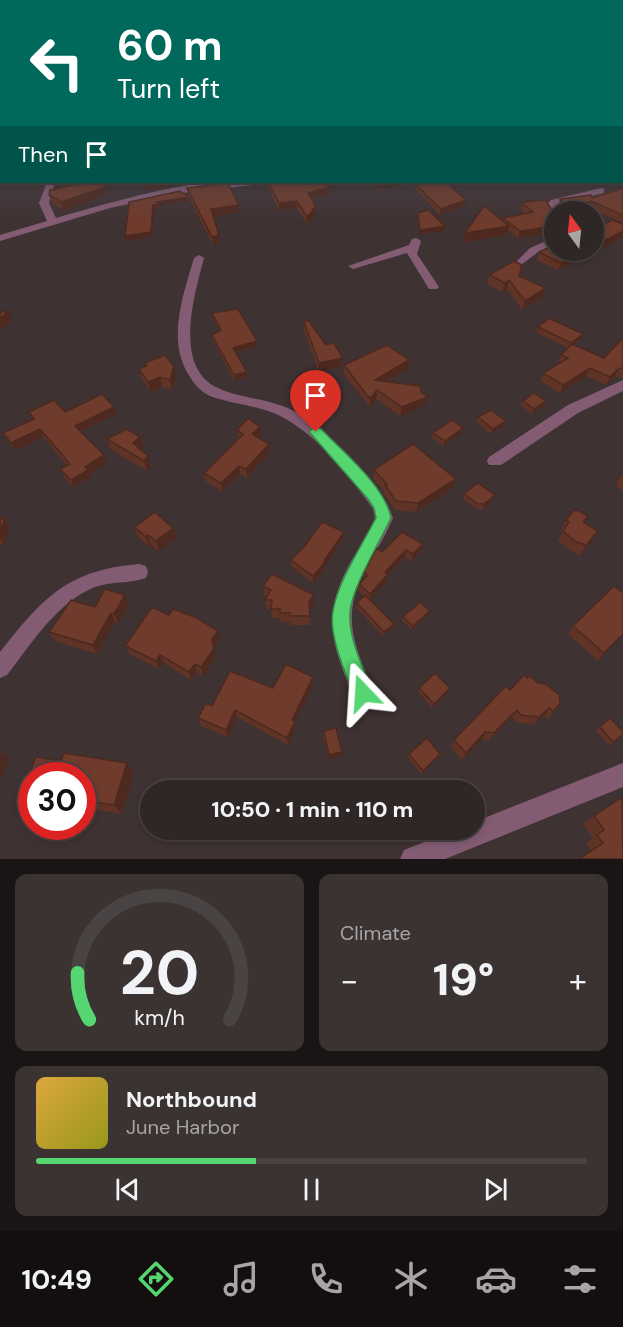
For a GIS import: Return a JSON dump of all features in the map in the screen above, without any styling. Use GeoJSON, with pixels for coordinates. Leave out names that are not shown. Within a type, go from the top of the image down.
{"type":"FeatureCollection","features":[{"type":"Feature","properties":{"kind":"street"},"geometry":{"type":"LineString","coordinates":[[51,183],[45,203],[53,222]]}},
{"type":"Feature","properties":{"kind":"street"},"geometry":{"type":"LineString","coordinates":[[0,238],[108,206],[198,184],[226,183]]}},
{"type":"Feature","properties":{"kind":"street"},"geometry":{"type":"LineString","coordinates":[[558,201],[601,191]]}},
{"type":"Feature","properties":{"kind":"street"},"geometry":{"type":"LineString","coordinates":[[353,266],[415,244],[412,254],[433,287]]}},
{"type":"Feature","properties":{"kind":"street"},"geometry":{"type":"LineString","coordinates":[[521,262],[534,250],[544,245]]}},
{"type":"Feature","properties":{"kind":"street"},"geometry":{"type":"LineString","coordinates":[[199,258],[186,307],[183,334],[187,362],[197,378],[211,392],[248,400],[287,413],[316,432],[381,507],[384,518],[381,528],[347,592],[341,612],[343,637],[363,693]]}},
{"type":"Feature","properties":{"kind":"street"},"geometry":{"type":"LineString","coordinates":[[495,461],[573,409],[623,385]]}},
{"type":"Feature","properties":{"kind":"street"},"geometry":{"type":"LineString","coordinates":[[0,668],[62,595],[86,582],[116,572],[139,572]]}},
{"type":"Feature","properties":{"kind":"street"},"geometry":{"type":"LineString","coordinates":[[413,859],[623,775]]}},
{"type":"Feature","properties":{"kind":"building"},"geometry":{"type":"Polygon","coordinates":[[[82,183],[104,183],[105,187],[61,202],[49,195],[50,190],[82,183]]]}},
{"type":"Feature","properties":{"kind":"building"},"geometry":{"type":"Polygon","coordinates":[[[228,183],[239,205],[211,209],[219,235],[212,237],[187,188],[228,183]]]}},
{"type":"Feature","properties":{"kind":"building"},"geometry":{"type":"Polygon","coordinates":[[[269,183],[324,183],[330,187],[308,193],[316,206],[307,217],[297,201],[279,203],[269,183]]]}},
{"type":"Feature","properties":{"kind":"building"},"geometry":{"type":"Polygon","coordinates":[[[447,183],[466,200],[441,209],[415,184],[447,183]]]}},
{"type":"Feature","properties":{"kind":"building"},"geometry":{"type":"Polygon","coordinates":[[[623,188],[623,215],[604,207],[604,201],[561,201],[560,199],[591,195],[592,198],[623,188]]]}},
{"type":"Feature","properties":{"kind":"building"},"geometry":{"type":"Polygon","coordinates":[[[180,191],[188,197],[157,202],[158,205],[153,205],[151,232],[125,236],[129,202],[180,191]]]}},
{"type":"Feature","properties":{"kind":"building"},"geometry":{"type":"Polygon","coordinates":[[[545,200],[544,228],[520,231],[503,218],[533,212],[522,203],[545,200]]]}},
{"type":"Feature","properties":{"kind":"building"},"geometry":{"type":"Polygon","coordinates":[[[484,206],[509,226],[465,233],[484,206]]]}},
{"type":"Feature","properties":{"kind":"building"},"geometry":{"type":"Polygon","coordinates":[[[428,210],[445,226],[420,230],[418,213],[428,210]]]}},
{"type":"Feature","properties":{"kind":"building"},"geometry":{"type":"Polygon","coordinates":[[[612,220],[623,224],[623,231],[604,241],[604,224],[612,220]]]}},
{"type":"Feature","properties":{"kind":"building"},"geometry":{"type":"Polygon","coordinates":[[[514,261],[522,265],[519,276],[546,288],[525,301],[509,280],[505,283],[489,275],[514,261]]]}},
{"type":"Feature","properties":{"kind":"building"},"geometry":{"type":"Polygon","coordinates":[[[238,309],[257,341],[233,348],[247,372],[234,375],[212,335],[221,330],[212,313],[238,309]]]}},
{"type":"Feature","properties":{"kind":"building"},"geometry":{"type":"Polygon","coordinates":[[[9,311],[0,318],[0,312],[9,311]]]}},
{"type":"Feature","properties":{"kind":"building"},"geometry":{"type":"Polygon","coordinates":[[[549,318],[583,334],[571,343],[538,327],[549,318]]]}},
{"type":"Feature","properties":{"kind":"building"},"geometry":{"type":"Polygon","coordinates":[[[308,320],[326,345],[334,343],[343,358],[319,363],[304,322],[308,320]]]}},
{"type":"Feature","properties":{"kind":"building"},"geometry":{"type":"Polygon","coordinates":[[[623,340],[623,369],[619,368],[610,377],[590,368],[563,385],[543,373],[568,358],[561,355],[572,344],[604,358],[623,340]]]}},
{"type":"Feature","properties":{"kind":"building"},"geometry":{"type":"Polygon","coordinates":[[[387,345],[409,360],[375,380],[420,386],[421,392],[428,397],[402,407],[377,390],[370,399],[344,365],[387,345]]]}},
{"type":"Feature","properties":{"kind":"building"},"geometry":{"type":"Polygon","coordinates":[[[165,355],[174,366],[170,380],[160,377],[148,382],[139,369],[147,366],[145,363],[165,355]]]}},
{"type":"Feature","properties":{"kind":"building"},"geometry":{"type":"Polygon","coordinates":[[[534,393],[546,401],[534,409],[523,401],[534,393]]]}},
{"type":"Feature","properties":{"kind":"building"},"geometry":{"type":"Polygon","coordinates":[[[102,394],[114,407],[75,426],[104,455],[85,467],[88,470],[71,480],[60,469],[70,464],[40,429],[11,443],[3,433],[34,419],[29,412],[54,400],[65,412],[102,394]]]}},
{"type":"Feature","properties":{"kind":"building"},"geometry":{"type":"Polygon","coordinates":[[[491,410],[506,421],[493,429],[478,417],[491,410]]]}},
{"type":"Feature","properties":{"kind":"building"},"geometry":{"type":"Polygon","coordinates":[[[248,418],[260,427],[252,434],[269,444],[246,469],[239,466],[221,483],[204,473],[243,434],[237,430],[248,418]]]}},
{"type":"Feature","properties":{"kind":"building"},"geometry":{"type":"Polygon","coordinates":[[[452,420],[463,428],[445,441],[433,433],[452,420]]]}},
{"type":"Feature","properties":{"kind":"building"},"geometry":{"type":"Polygon","coordinates":[[[127,429],[140,437],[133,443],[148,456],[144,461],[107,439],[127,429]]]}},
{"type":"Feature","properties":{"kind":"building"},"geometry":{"type":"Polygon","coordinates":[[[413,444],[456,479],[418,503],[396,501],[385,485],[387,484],[374,470],[413,444]]]}},
{"type":"Feature","properties":{"kind":"building"},"geometry":{"type":"Polygon","coordinates":[[[478,483],[495,495],[484,504],[478,504],[464,494],[478,483]]]}},
{"type":"Feature","properties":{"kind":"building"},"geometry":{"type":"Polygon","coordinates":[[[575,509],[588,516],[583,522],[598,531],[586,545],[576,542],[563,531],[569,522],[566,520],[575,509]]]}},
{"type":"Feature","properties":{"kind":"building"},"geometry":{"type":"Polygon","coordinates":[[[155,512],[173,528],[156,541],[148,535],[146,537],[135,527],[155,512]]]}},
{"type":"Feature","properties":{"kind":"building"},"geometry":{"type":"Polygon","coordinates":[[[5,518],[0,531],[0,519],[5,518]]]}},
{"type":"Feature","properties":{"kind":"building"},"geometry":{"type":"Polygon","coordinates":[[[322,522],[344,532],[313,576],[291,560],[304,547],[322,522]]]}},
{"type":"Feature","properties":{"kind":"building"},"geometry":{"type":"Polygon","coordinates":[[[402,532],[423,544],[413,554],[406,550],[385,572],[388,574],[370,594],[359,584],[368,575],[364,572],[377,548],[382,552],[402,532]]]}},
{"type":"Feature","properties":{"kind":"building"},"geometry":{"type":"Polygon","coordinates":[[[272,574],[314,595],[309,602],[310,616],[290,616],[290,613],[280,613],[280,609],[271,609],[272,600],[265,600],[271,590],[263,586],[272,574]]]}},
{"type":"Feature","properties":{"kind":"building"},"geometry":{"type":"Polygon","coordinates":[[[614,586],[623,593],[623,634],[604,653],[573,626],[614,586]]]}},
{"type":"Feature","properties":{"kind":"building"},"geometry":{"type":"Polygon","coordinates":[[[105,589],[125,595],[114,614],[111,613],[93,645],[49,632],[71,600],[95,607],[105,589]]]}},
{"type":"Feature","properties":{"kind":"building"},"geometry":{"type":"Polygon","coordinates":[[[365,595],[394,624],[384,632],[357,603],[365,595]]]}},
{"type":"Feature","properties":{"kind":"building"},"geometry":{"type":"Polygon","coordinates":[[[420,602],[430,611],[413,626],[403,617],[420,602]]]}},
{"type":"Feature","properties":{"kind":"building"},"geometry":{"type":"Polygon","coordinates":[[[152,607],[169,615],[173,609],[197,618],[218,631],[212,639],[214,649],[201,667],[195,664],[189,672],[160,655],[156,661],[125,646],[152,607]]]}},
{"type":"Feature","properties":{"kind":"building"},"geometry":{"type":"Polygon","coordinates":[[[286,664],[313,677],[292,720],[295,722],[287,738],[235,710],[226,730],[198,718],[206,703],[212,706],[230,671],[273,688],[286,664]]]}},
{"type":"Feature","properties":{"kind":"building"},"geometry":{"type":"Polygon","coordinates":[[[435,673],[450,688],[434,704],[419,688],[435,673]]]}},
{"type":"Feature","properties":{"kind":"building"},"geometry":{"type":"Polygon","coordinates":[[[524,675],[527,678],[530,676],[538,683],[546,684],[559,695],[560,704],[553,711],[549,708],[539,717],[521,715],[517,710],[494,733],[485,732],[466,753],[454,740],[506,686],[510,690],[524,675]]]}},
{"type":"Feature","properties":{"kind":"building"},"geometry":{"type":"Polygon","coordinates":[[[610,718],[623,732],[613,742],[600,727],[610,718]]]}},
{"type":"Feature","properties":{"kind":"building"},"geometry":{"type":"Polygon","coordinates":[[[336,728],[342,752],[329,755],[324,731],[336,728]]]}},
{"type":"Feature","properties":{"kind":"building"},"geometry":{"type":"Polygon","coordinates":[[[427,738],[440,754],[423,771],[409,754],[427,738]]]}},
{"type":"Feature","properties":{"kind":"building"},"geometry":{"type":"Polygon","coordinates":[[[64,753],[127,763],[114,805],[96,802],[96,762],[34,762],[36,757],[61,761],[64,753]]]}},
{"type":"Feature","properties":{"kind":"building"},"geometry":{"type":"Polygon","coordinates":[[[622,797],[623,859],[579,859],[603,843],[597,835],[604,830],[594,816],[622,797]]]}},
{"type":"Feature","properties":{"kind":"route"},"geometry":{"type":"LineString","coordinates":[[316,432],[373,495],[381,507],[384,518],[347,592],[341,612],[343,637],[363,693]]}}]}
